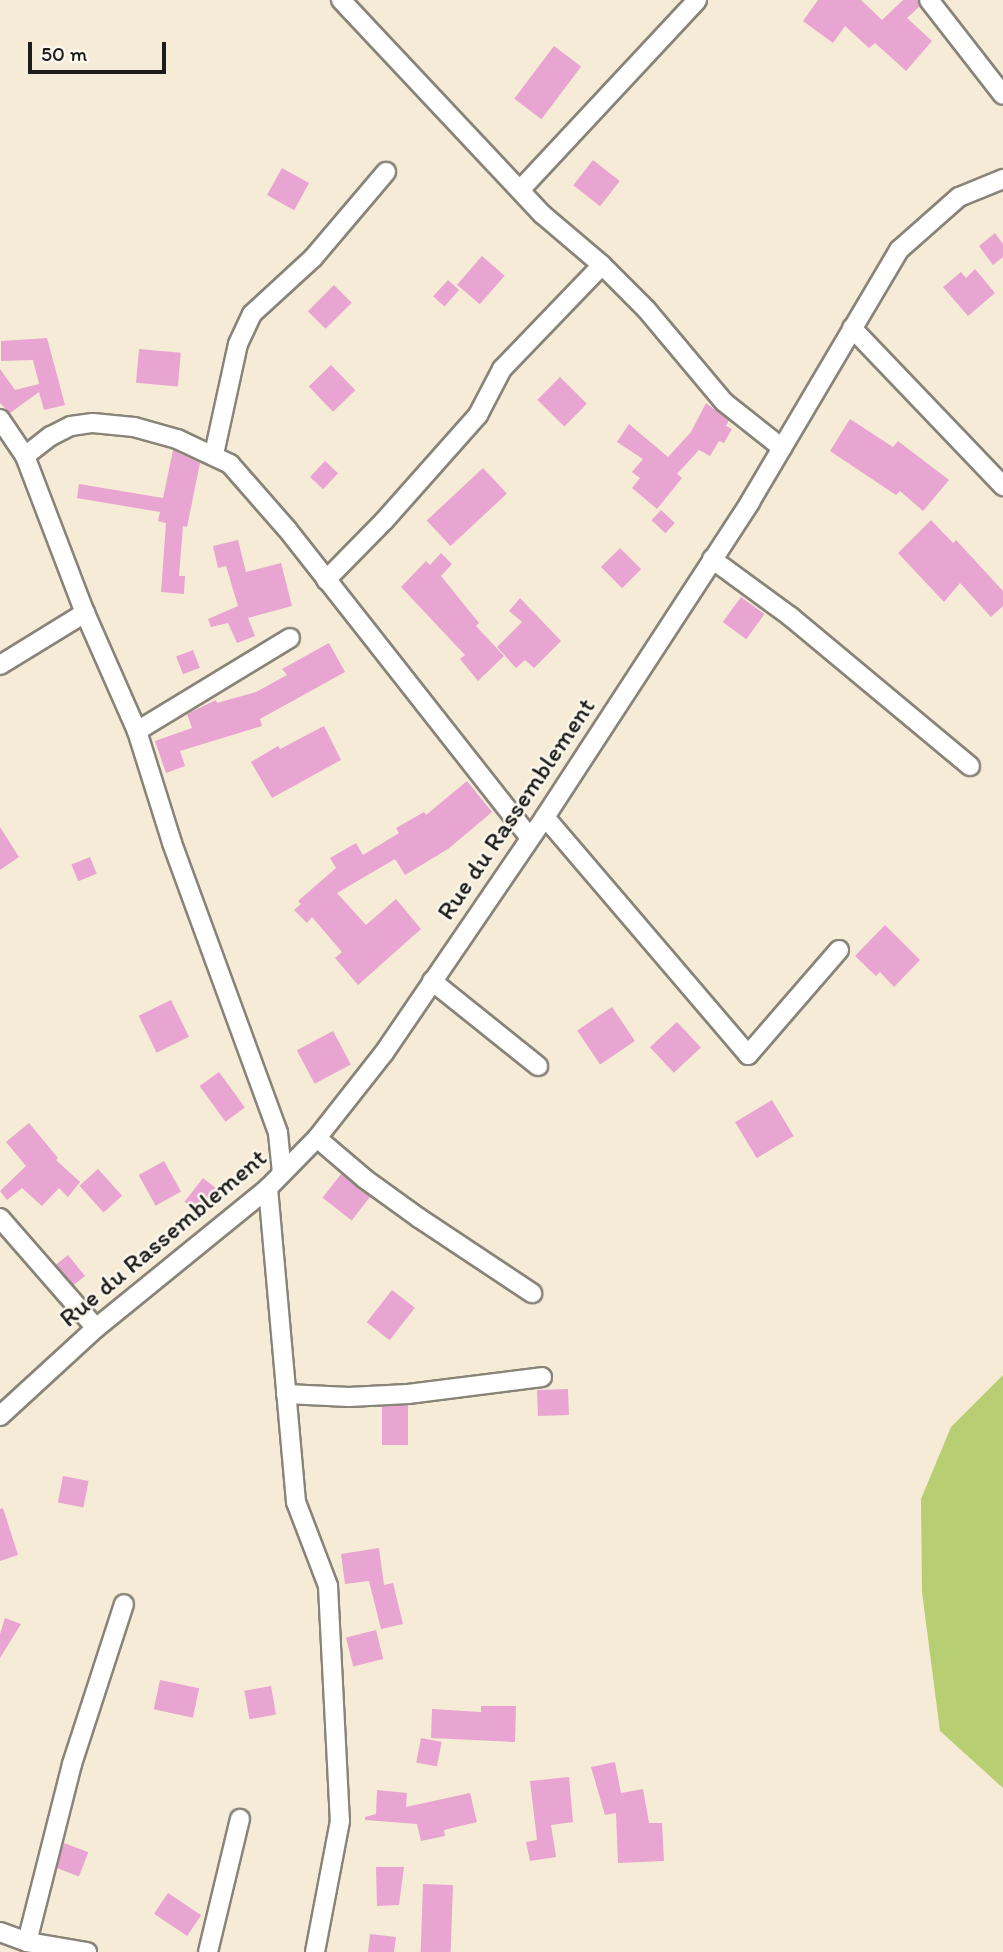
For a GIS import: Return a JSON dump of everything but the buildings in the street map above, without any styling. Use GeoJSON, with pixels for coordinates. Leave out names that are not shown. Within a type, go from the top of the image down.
{"type":"FeatureCollection","features":[{"type":"Feature","properties":{"kind":"street"},"geometry":{"type":"LineString","coordinates":[[341,0],[542,214],[603,265],[646,309],[724,402],[782,448]]}},
{"type":"Feature","properties":{"kind":"street"},"geometry":{"type":"LineString","coordinates":[[521,189],[697,0]]}},
{"type":"Feature","properties":{"kind":"street"},"geometry":{"type":"LineString","coordinates":[[929,0],[1003,94]]}},
{"type":"Feature","properties":{"kind":"street"},"geometry":{"type":"LineString","coordinates":[[214,454],[238,344],[252,314],[313,258],[386,172]]}},
{"type":"Feature","properties":{"kind":"street","name":"Rue du Rassemblement"},"geometry":{"type":"LineString","coordinates":[[0,1416],[96,1328],[268,1188],[317,1138],[384,1053],[545,817],[782,448],[899,250],[959,197],[1003,179]]}},
{"type":"Feature","properties":{"kind":"street"},"geometry":{"type":"LineString","coordinates":[[326,580],[384,521],[478,415],[502,369],[603,265]]}},
{"type":"Feature","properties":{"kind":"street"},"geometry":{"type":"LineString","coordinates":[[852,328],[1003,486]]}},
{"type":"Feature","properties":{"kind":"street"},"geometry":{"type":"LineString","coordinates":[[0,419],[25,456],[85,613],[137,731],[172,843],[278,1133],[282,1173]]}},
{"type":"Feature","properties":{"kind":"street"},"geometry":{"type":"LineString","coordinates":[[25,456],[61,431],[93,423],[134,427],[214,454],[230,464],[261,497],[530,838]]}},
{"type":"Feature","properties":{"kind":"street"},"geometry":{"type":"LineString","coordinates":[[712,559],[790,617],[970,766]]}},
{"type":"Feature","properties":{"kind":"street"},"geometry":{"type":"LineString","coordinates":[[0,665],[85,613]]}},
{"type":"Feature","properties":{"kind":"street"},"geometry":{"type":"LineString","coordinates":[[137,731],[290,638]]}},
{"type":"Feature","properties":{"kind":"street"},"geometry":{"type":"LineString","coordinates":[[545,817],[748,1055],[839,950]]}},
{"type":"Feature","properties":{"kind":"street"},"geometry":{"type":"LineString","coordinates":[[432,981],[538,1066]]}},
{"type":"Feature","properties":{"kind":"street"},"geometry":{"type":"LineString","coordinates":[[317,1138],[386,1195],[532,1293]]}},
{"type":"Feature","properties":{"kind":"street"},"geometry":{"type":"LineString","coordinates":[[268,1188],[296,1502],[328,1586],[340,1821],[315,1952]]}},
{"type":"Feature","properties":{"kind":"street"},"geometry":{"type":"LineString","coordinates":[[0,1218],[96,1328]]}},
{"type":"Feature","properties":{"kind":"street"},"geometry":{"type":"LineString","coordinates":[[286,1394],[349,1397],[408,1394],[542,1377]]}},
{"type":"Feature","properties":{"kind":"street"},"geometry":{"type":"LineString","coordinates":[[27,1942],[72,1764],[124,1604]]}},
{"type":"Feature","properties":{"kind":"street"},"geometry":{"type":"LineString","coordinates":[[208,1952],[240,1819]]}},
{"type":"Feature","properties":{"kind":"street"},"geometry":{"type":"LineString","coordinates":[[0,1932],[27,1942],[87,1952]]}},
{"type":"Feature","properties":{"kind":"green space"},"geometry":{"type":"Polygon","coordinates":[[[1003,1375],[1003,1788],[940,1731],[922,1592],[921,1499],[951,1427],[1003,1375]]]}}]}
